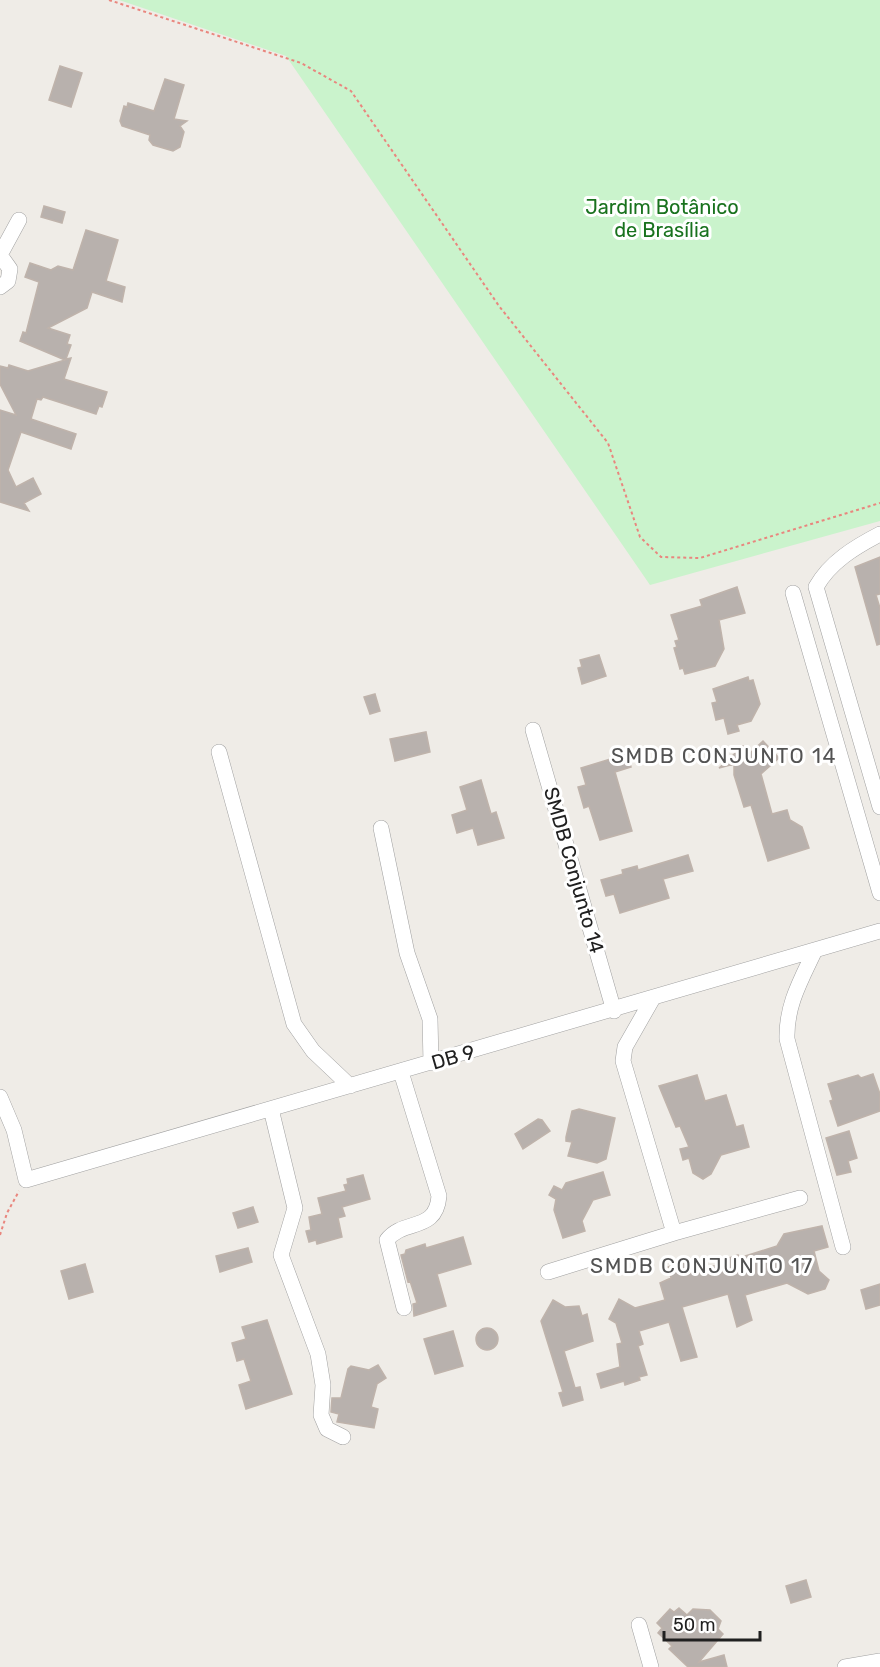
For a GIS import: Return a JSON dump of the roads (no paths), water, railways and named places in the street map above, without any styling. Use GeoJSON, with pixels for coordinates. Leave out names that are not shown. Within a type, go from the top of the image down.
{"type":"FeatureCollection","features":[{"type":"Feature","properties":{"kind":"street"},"geometry":{"type":"LineString","coordinates":[[0,287],[8,281],[10,269],[0,255],[19,220]]}},
{"type":"Feature","properties":{"kind":"street"},"geometry":{"type":"LineString","coordinates":[[880,534],[853,549],[836,562],[816,587],[880,807]]}},
{"type":"Feature","properties":{"kind":"street"},"geometry":{"type":"LineString","coordinates":[[793,593],[880,893]]}},
{"type":"Feature","properties":{"kind":"street","name":"SMDB Conjunto 14"},"geometry":{"type":"LineString","coordinates":[[533,730],[614,1011]]}},
{"type":"Feature","properties":{"kind":"street"},"geometry":{"type":"LineString","coordinates":[[219,752],[294,1024],[313,1051],[350,1086]]}},
{"type":"Feature","properties":{"kind":"street"},"geometry":{"type":"LineString","coordinates":[[381,828],[405,946],[430,1019],[431,1063]]}},
{"type":"Feature","properties":{"kind":"street","name":"DB 9"},"geometry":{"type":"LineString","coordinates":[[0,1097],[14,1130],[26,1180],[614,1011],[880,931]]}},
{"type":"Feature","properties":{"kind":"street"},"geometry":{"type":"LineString","coordinates":[[815,950],[793,995],[786,1020],[787,1039],[843,1247]]}},
{"type":"Feature","properties":{"kind":"street"},"geometry":{"type":"LineString","coordinates":[[653,998],[625,1047],[623,1060],[674,1233]]}},
{"type":"Feature","properties":{"kind":"street"},"geometry":{"type":"LineString","coordinates":[[401,1072],[439,1196],[438,1207],[431,1218],[415,1226],[394,1231],[387,1240],[404,1308]]}},
{"type":"Feature","properties":{"kind":"street"},"geometry":{"type":"LineString","coordinates":[[271,1109],[295,1208],[281,1255],[318,1354],[322,1371],[321,1415],[323,1422],[332,1433],[343,1437]]}},
{"type":"Feature","properties":{"kind":"street"},"geometry":{"type":"LineString","coordinates":[[548,1272],[674,1233],[800,1198]]}},
{"type":"Feature","properties":{"kind":"street"},"geometry":{"type":"LineString","coordinates":[[639,1625],[651,1667]]}},
{"type":"Feature","properties":{"kind":"street"},"geometry":{"type":"LineString","coordinates":[[845,1667],[880,1661]]}},
{"type":"Feature","properties":{"kind":"district","name":"SMDB CONJUNTO 14"},"geometry":{"type":"Point","coordinates":[724,756]}},
{"type":"Feature","properties":{"kind":"district","name":"SMDB CONJUNTO 17"},"geometry":{"type":"Point","coordinates":[702,1266]}},
{"type":"Feature","properties":{"kind":"park label","name":"Jardim Botânico de Brasília"},"geometry":{"type":"Point","coordinates":[662,218]}}]}
